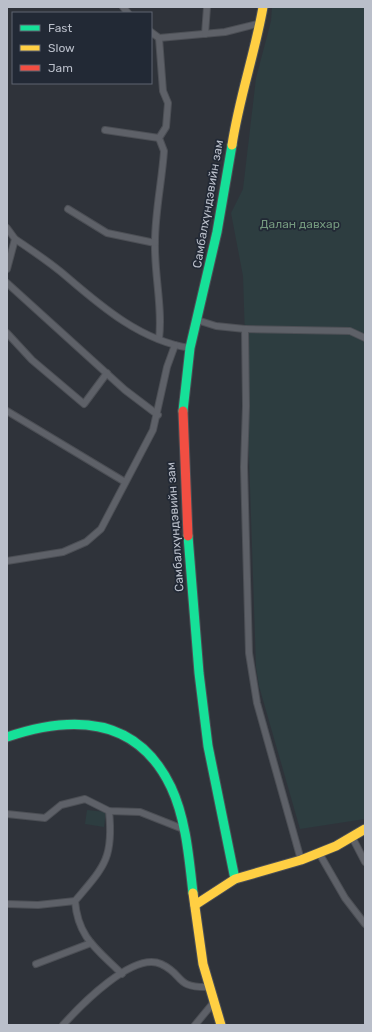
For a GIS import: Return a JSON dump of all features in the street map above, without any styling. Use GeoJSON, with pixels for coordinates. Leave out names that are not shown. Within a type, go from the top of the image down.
{"type":"FeatureCollection","features":[{"type":"Feature","properties":{"kind":"street"},"geometry":{"type":"LineString","coordinates":[[205,34],[207,7]]}},
{"type":"Feature","properties":{"kind":"street","name":"Самбалхүндэвийн зам"},"geometry":{"type":"LineString","coordinates":[[235,879],[206,732],[193,608],[184,485],[182,430],[190,348],[221,210],[235,125],[261,23],[263,7]]}},
{"type":"Feature","properties":{"kind":"street"},"geometry":{"type":"LineString","coordinates":[[152,33],[159,38],[205,34],[225,32],[261,23]]}},
{"type":"Feature","properties":{"kind":"street"},"geometry":{"type":"LineString","coordinates":[[159,38],[163,91],[168,103],[166,127],[159,138]]}},
{"type":"Feature","properties":{"kind":"street"},"geometry":{"type":"LineString","coordinates":[[105,130],[159,138]]}},
{"type":"Feature","properties":{"kind":"street"},"geometry":{"type":"LineString","coordinates":[[159,138],[164,151],[155,244],[156,286],[161,322],[159,339]]}},
{"type":"Feature","properties":{"kind":"street"},"geometry":{"type":"LineString","coordinates":[[68,209],[106,233],[155,244]]}},
{"type":"Feature","properties":{"kind":"street"},"geometry":{"type":"LineString","coordinates":[[7,228],[16,239],[43,258],[110,312],[146,334],[175,345],[190,348]]}},
{"type":"Feature","properties":{"kind":"street"},"geometry":{"type":"LineString","coordinates":[[7,269],[16,239]]}},
{"type":"Feature","properties":{"kind":"street"},"geometry":{"type":"LineString","coordinates":[[7,283],[107,373],[158,414]]}},
{"type":"Feature","properties":{"kind":"street"},"geometry":{"type":"LineString","coordinates":[[197,320],[216,326],[245,329],[350,331],[365,338]]}},
{"type":"Feature","properties":{"kind":"street"},"geometry":{"type":"LineString","coordinates":[[245,329],[246,406],[244,467],[249,653],[257,703],[301,860]]}},
{"type":"Feature","properties":{"kind":"street"},"geometry":{"type":"LineString","coordinates":[[7,333],[32,360],[84,404],[107,373]]}},
{"type":"Feature","properties":{"kind":"street"},"geometry":{"type":"LineString","coordinates":[[7,562],[63,552],[91,539],[106,520],[147,443],[158,414],[167,367],[175,345]]}},
{"type":"Feature","properties":{"kind":"street"},"geometry":{"type":"LineString","coordinates":[[7,411],[125,482]]}},
{"type":"Feature","properties":{"kind":"street"},"geometry":{"type":"LineString","coordinates":[[7,737],[42,728],[83,722],[100,725],[120,733],[143,749],[162,770],[174,795],[182,829],[192,875],[202,958],[221,1025]]}},
{"type":"Feature","properties":{"kind":"street"},"geometry":{"type":"LineString","coordinates":[[7,814],[45,818],[60,805],[85,799],[109,810],[140,812],[182,829]]}},
{"type":"Feature","properties":{"kind":"street"},"geometry":{"type":"LineString","coordinates":[[7,904],[38,905],[75,901],[99,873],[109,852],[111,832],[109,810]]}},
{"type":"Feature","properties":{"kind":"street"},"geometry":{"type":"LineString","coordinates":[[195,905],[235,879],[301,860],[352,838],[365,829]]}},
{"type":"Feature","properties":{"kind":"street"},"geometry":{"type":"LineString","coordinates":[[352,838],[365,862]]}},
{"type":"Feature","properties":{"kind":"street"},"geometry":{"type":"LineString","coordinates":[[319,853],[346,898],[365,924]]}},
{"type":"Feature","properties":{"kind":"street"},"geometry":{"type":"LineString","coordinates":[[75,901],[77,919],[84,934],[122,974]]}},
{"type":"Feature","properties":{"kind":"street"},"geometry":{"type":"LineString","coordinates":[[36,964],[91,943]]}},
{"type":"Feature","properties":{"kind":"street"},"geometry":{"type":"LineString","coordinates":[[63,1025],[77,1009],[106,982],[137,966],[154,962],[166,967],[187,986],[209,987]]}},
{"type":"Feature","properties":{"kind":"street"},"geometry":{"type":"LineString","coordinates":[[195,1025],[214,1002]]}},
{"type":"Feature","properties":{"kind":"green space","name":"Далан давхар"},"geometry":{"type":"Polygon","coordinates":[[[272,7],[365,7],[365,819],[300,829],[259,686],[256,667],[243,276],[231,213],[243,189],[256,78],[271,21],[272,7]]]}},
{"type":"Feature","properties":{"kind":"green space"},"geometry":{"type":"Polygon","coordinates":[[[87,810],[106,812],[104,827],[85,824],[87,810]]]}},
{"type":"Feature","properties":{"kind":"traffic: fast"},"geometry":{"type":"LineString","coordinates":[[183,411],[190,348],[217,232],[232,145]]}},
{"type":"Feature","properties":{"kind":"traffic: fast"},"geometry":{"type":"LineString","coordinates":[[188,536],[199,673],[208,746],[235,879]]}},
{"type":"Feature","properties":{"kind":"traffic: fast"},"geometry":{"type":"LineString","coordinates":[[7,737],[31,730],[78,724],[101,727],[121,734],[140,746],[157,764],[171,787],[176,799],[186,839],[193,893]]}},
{"type":"Feature","properties":{"kind":"traffic: slow"},"geometry":{"type":"LineString","coordinates":[[232,145],[263,7]]}},
{"type":"Feature","properties":{"kind":"traffic: slow"},"geometry":{"type":"LineString","coordinates":[[195,905],[235,879],[301,860],[336,846],[365,829]]}},
{"type":"Feature","properties":{"kind":"traffic: slow"},"geometry":{"type":"LineString","coordinates":[[193,893],[203,964],[221,1025]]}},
{"type":"Feature","properties":{"kind":"traffic: jam"},"geometry":{"type":"LineString","coordinates":[[183,411],[188,536]]}}]}
